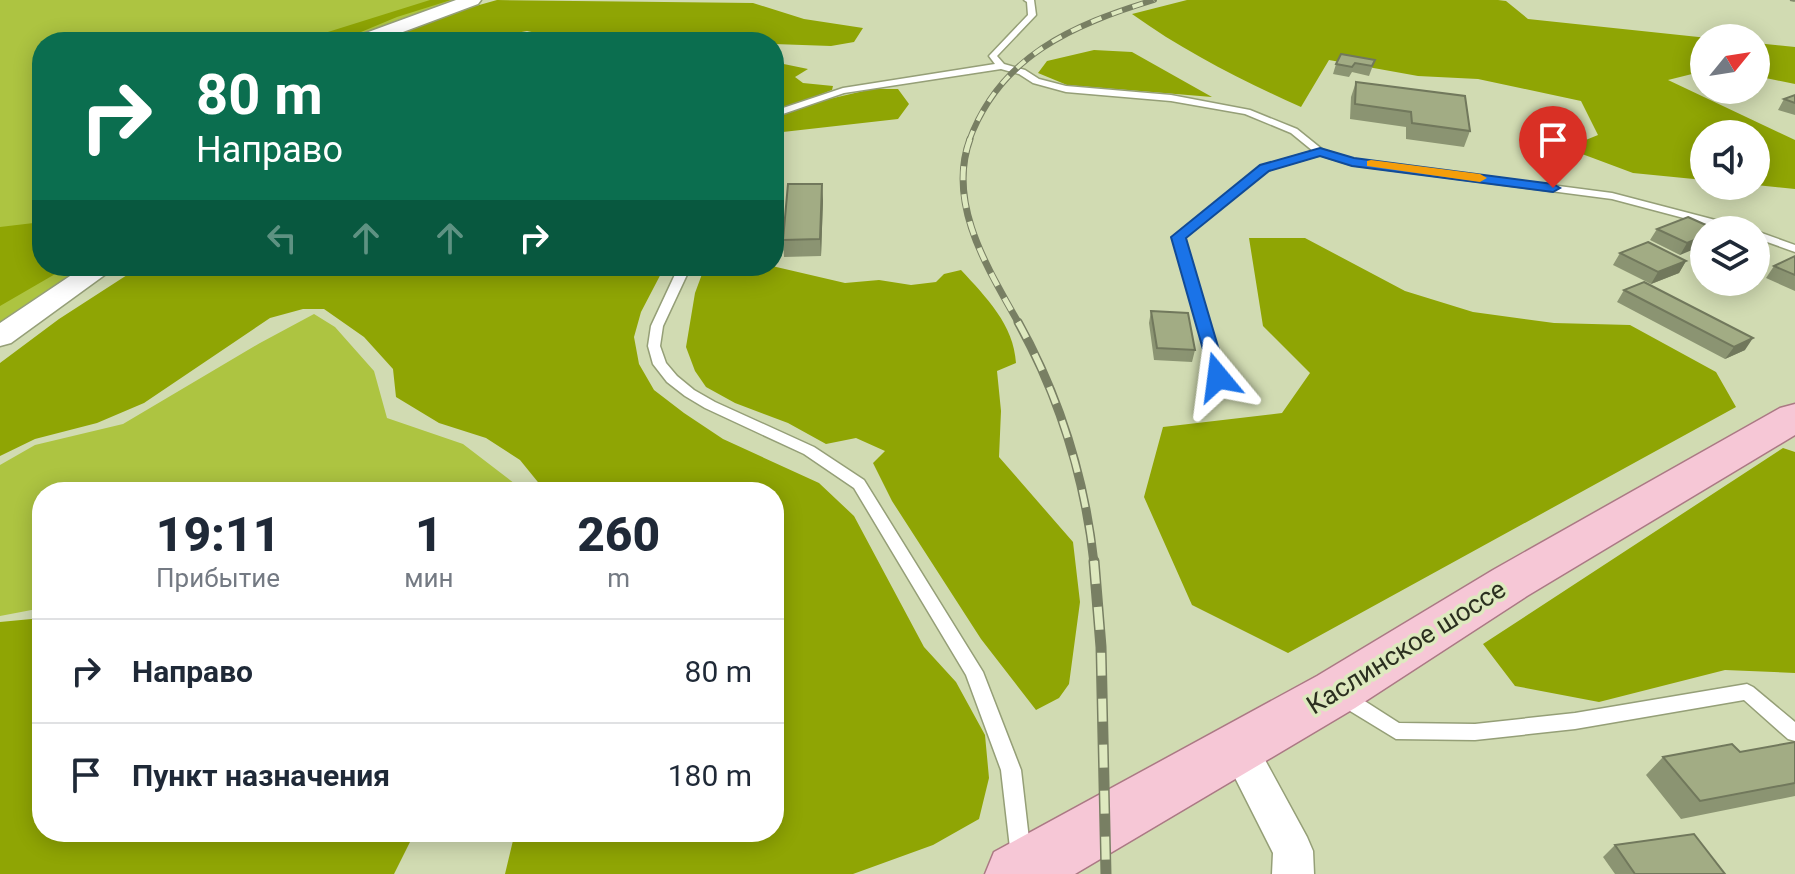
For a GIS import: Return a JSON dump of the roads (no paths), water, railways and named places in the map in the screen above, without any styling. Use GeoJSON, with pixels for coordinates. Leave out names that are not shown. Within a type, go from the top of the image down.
{"type":"FeatureCollection","features":[{"type":"Feature","properties":{"kind":"main road","name":"Каслинское шоссе"},"geometry":{"type":"LineString","coordinates":[[1021,873],[1336,692],[1510,583],[1795,417]]}},
{"type":"Feature","properties":{"kind":"street"},"geometry":{"type":"LineString","coordinates":[[386,32],[472,0]]}},
{"type":"Feature","properties":{"kind":"street"},"geometry":{"type":"LineString","coordinates":[[0,337],[88,276]]}},
{"type":"Feature","properties":{"kind":"street"},"geometry":{"type":"LineString","coordinates":[[1239,748],[1293,851],[1293,874]]}},
{"type":"Feature","properties":{"kind":"lane"},"geometry":{"type":"LineString","coordinates":[[1001,66],[993,56],[1032,15],[1028,0]]}},
{"type":"Feature","properties":{"kind":"lane"},"geometry":{"type":"LineString","coordinates":[[784,111],[843,91],[1001,66],[1022,72],[1036,81],[1066,89],[1171,98],[1247,112],[1294,131],[1320,152],[1352,162],[1612,196],[1690,216]]}},
{"type":"Feature","properties":{"kind":"lane"},"geometry":{"type":"LineString","coordinates":[[1218,377],[1178,237],[1265,168],[1320,152]]}},
{"type":"Feature","properties":{"kind":"lane"},"geometry":{"type":"LineString","coordinates":[[1770,239],[1795,249]]}},
{"type":"Feature","properties":{"kind":"lane"},"geometry":{"type":"LineString","coordinates":[[680,276],[655,331],[654,349],[667,373],[693,398],[791,440],[838,466],[859,484],[974,672],[1011,770],[1021,873]]}},
{"type":"Feature","properties":{"kind":"lane"},"geometry":{"type":"LineString","coordinates":[[1336,692],[1396,731],[1475,732],[1575,721],[1747,692],[1795,733]]}},
{"type":"Feature","properties":{"kind":"railway"},"geometry":{"type":"LineString","coordinates":[[969,141],[982,112],[999,87],[1042,48],[1095,21],[1154,0]]}},
{"type":"Feature","properties":{"kind":"railway"},"geometry":{"type":"LineString","coordinates":[[970,139],[964,163],[963,188],[967,212],[984,259],[1019,324]]}},
{"type":"Feature","properties":{"kind":"railway"},"geometry":{"type":"LineString","coordinates":[[1018,322],[1046,379],[1068,439],[1084,500],[1094,563]]}},
{"type":"Feature","properties":{"kind":"railway"},"geometry":{"type":"LineString","coordinates":[[1094,561],[1101,647],[1106,874]]}}]}
